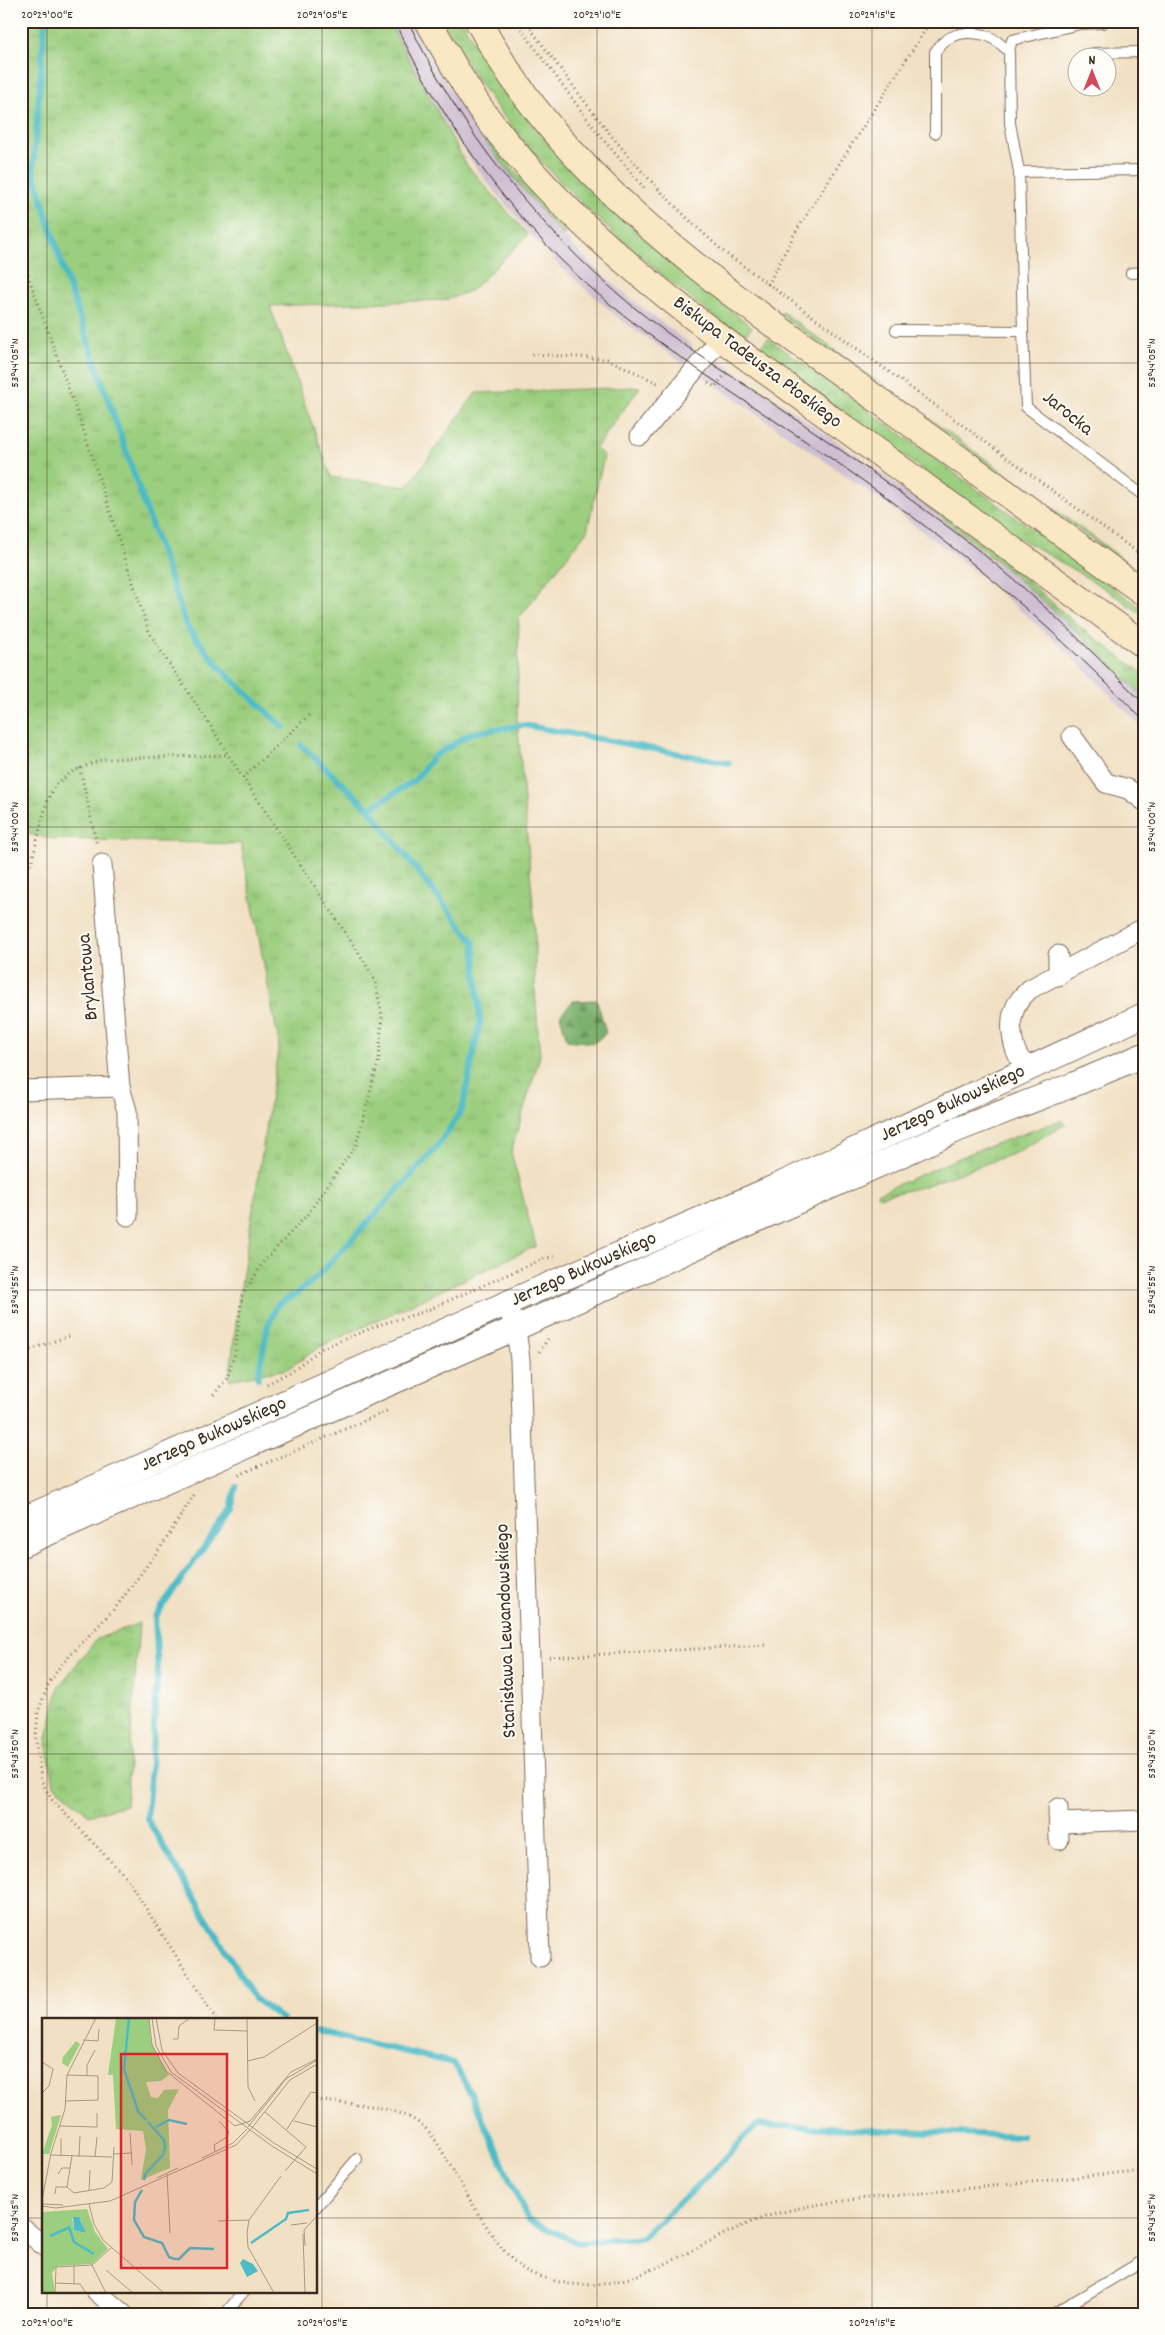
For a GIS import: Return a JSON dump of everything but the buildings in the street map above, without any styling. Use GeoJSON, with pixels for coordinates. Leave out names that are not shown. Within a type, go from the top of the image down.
{"type":"FeatureCollection","features":[{"type":"Feature","properties":{"kind":"main road","name":"Biskupa Tadeusza Płoskiego"},"geometry":{"type":"LineString","coordinates":[[428,21],[480,107],[518,156],[554,195],[634,271],[721,338],[1144,645]]}},
{"type":"Feature","properties":{"kind":"main road","name":"Biskupa Tadeusza Płoskiego"},"geometry":{"type":"LineString","coordinates":[[478,21],[495,53],[524,96],[561,140],[661,238],[779,329],[1144,593]]}},
{"type":"Feature","properties":{"kind":"street"},"geometry":{"type":"LineString","coordinates":[[640,436],[721,338]]}},
{"type":"Feature","properties":{"kind":"street"},"geometry":{"type":"LineString","coordinates":[[1072,736],[1106,783],[1128,789],[1144,801]]}},
{"type":"Feature","properties":{"kind":"street","name":"Brylantowa"},"geometry":{"type":"LineString","coordinates":[[102,864],[120,1087],[127,1111],[128,1216]]}},
{"type":"Feature","properties":{"kind":"street"},"geometry":{"type":"LineString","coordinates":[[1034,1066],[1024,1064],[1020,1059],[1012,1032],[1013,1012],[1018,1001],[1030,989],[1058,976],[1144,928]]}},
{"type":"Feature","properties":{"kind":"street"},"geometry":{"type":"LineString","coordinates":[[1058,955],[1058,976]]}},
{"type":"Feature","properties":{"kind":"street","name":"Jerzego Bukowskiego"},"geometry":{"type":"LineString","coordinates":[[21,1520],[777,1186],[1144,1015]]}},
{"type":"Feature","properties":{"kind":"street","name":"Jerzego Bukowskiego"},"geometry":{"type":"LineString","coordinates":[[21,1546],[516,1328],[959,1129],[1144,1055]]}},
{"type":"Feature","properties":{"kind":"street"},"geometry":{"type":"LineString","coordinates":[[21,1090],[120,1087]]}},
{"type":"Feature","properties":{"kind":"street","name":"Stanisława Lewandowskiego"},"geometry":{"type":"LineString","coordinates":[[506,1305],[516,1328],[520,1360],[540,1957]]}},
{"type":"Feature","properties":{"kind":"street"},"geometry":{"type":"LineString","coordinates":[[1059,1824],[1144,1820]]}},
{"type":"Feature","properties":{"kind":"street"},"geometry":{"type":"LineString","coordinates":[[21,2226],[42,2244]]}},
{"type":"Feature","properties":{"kind":"street"},"geometry":{"type":"LineString","coordinates":[[97,2292],[122,2314]]}},
{"type":"Feature","properties":{"kind":"lane"},"geometry":{"type":"LineString","coordinates":[[935,133],[936,52],[942,41],[956,34],[986,35],[1009,51],[1012,40],[1030,34],[1080,24],[1103,23]]}},
{"type":"Feature","properties":{"kind":"lane","name":"Jarocka"},"geometry":{"type":"LineString","coordinates":[[1009,51],[1010,123],[1019,172],[1026,407],[1144,496]]}},
{"type":"Feature","properties":{"kind":"lane"},"geometry":{"type":"LineString","coordinates":[[1118,53],[1144,52]]}},
{"type":"Feature","properties":{"kind":"lane"},"geometry":{"type":"LineString","coordinates":[[1019,172],[1144,170]]}},
{"type":"Feature","properties":{"kind":"lane"},"geometry":{"type":"LineString","coordinates":[[1131,273],[1144,272]]}},
{"type":"Feature","properties":{"kind":"lane"},"geometry":{"type":"LineString","coordinates":[[896,330],[1023,330]]}},
{"type":"Feature","properties":{"kind":"lane"},"geometry":{"type":"LineString","coordinates":[[318,2205],[358,2159]]}},
{"type":"Feature","properties":{"kind":"lane"},"geometry":{"type":"LineString","coordinates":[[1053,2314],[1144,2260]]}},
{"type":"Feature","properties":{"kind":"lane"},"geometry":{"type":"LineString","coordinates":[[225,2314],[243,2292]]}},
{"type":"Feature","properties":{"kind":"path"},"geometry":{"type":"LineString","coordinates":[[515,21],[597,132],[651,196]]}},
{"type":"Feature","properties":{"kind":"path"},"geometry":{"type":"LineString","coordinates":[[524,21],[604,126],[651,181],[697,228],[768,285],[1144,556]]}},
{"type":"Feature","properties":{"kind":"path"},"geometry":{"type":"LineString","coordinates":[[768,285],[795,233],[931,21]]}},
{"type":"Feature","properties":{"kind":"path"},"geometry":{"type":"LineString","coordinates":[[21,256],[83,429],[149,632],[165,660],[209,720],[228,755],[376,981],[382,1016],[379,1059],[356,1145],[307,1215],[264,1261],[242,1296],[235,1353],[227,1378],[211,1398]]}},
{"type":"Feature","properties":{"kind":"path"},"geometry":{"type":"LineString","coordinates":[[532,354],[607,359],[676,392]]}},
{"type":"Feature","properties":{"kind":"path"},"geometry":{"type":"LineString","coordinates":[[243,778],[309,715]]}},
{"type":"Feature","properties":{"kind":"path"},"geometry":{"type":"LineString","coordinates":[[21,882],[31,864],[47,801],[56,784],[73,771],[103,759],[228,755]]}},
{"type":"Feature","properties":{"kind":"path"},"geometry":{"type":"LineString","coordinates":[[80,768],[86,804],[102,864]]}},
{"type":"Feature","properties":{"kind":"path"},"geometry":{"type":"LineString","coordinates":[[21,1353],[69,1336]]}},
{"type":"Feature","properties":{"kind":"path"},"geometry":{"type":"LineString","coordinates":[[194,1495],[163,1544],[116,1607],[61,1665],[44,1696],[38,1712],[36,1738],[41,1780],[51,1799],[126,1877],[215,2018]]}},
{"type":"Feature","properties":{"kind":"path"},"geometry":{"type":"LineString","coordinates":[[530,1658],[766,1645]]}},
{"type":"Feature","properties":{"kind":"path"},"geometry":{"type":"LineString","coordinates":[[318,2100],[384,2108],[420,2124],[434,2139],[496,2239],[512,2257],[525,2270],[550,2280],[573,2285],[597,2286],[623,2280],[673,2261],[752,2222],[820,2204],[1144,2170]]}},
{"type":"Feature","properties":{"kind":"shaded area"},"geometry":{"type":"Polygon","coordinates":[[[388,21],[413,21],[446,82],[487,144],[562,235],[594,267],[637,304],[693,346],[693,359],[688,367],[621,320],[563,269],[530,234],[483,177],[449,130],[388,21]]]}},
{"type":"Feature","properties":{"kind":"shaded area"},"geometry":{"type":"Polygon","coordinates":[[[720,361],[861,458],[953,527],[1060,615],[1144,697],[1144,729],[1058,643],[970,567],[878,498],[701,375],[720,361]]]}},
{"type":"Feature","properties":{"kind":"green space"},"geometry":{"type":"Polygon","coordinates":[[[21,21],[388,21],[466,164],[528,235],[472,290],[446,300],[270,306],[331,477],[407,487],[476,393],[640,387],[596,448],[604,456],[587,531],[519,618],[517,717],[535,929],[535,989],[540,1056],[511,1152],[536,1246],[320,1347],[287,1369],[229,1380],[239,1298],[279,1044],[241,844],[54,839],[21,833],[21,21]]]}},
{"type":"Feature","properties":{"kind":"green space"},"geometry":{"type":"Polygon","coordinates":[[[443,21],[462,21],[490,67],[521,110],[591,189],[669,260],[752,327],[742,339],[655,269],[614,233],[538,158],[503,116],[472,71],[443,21]]]}},
{"type":"Feature","properties":{"kind":"green space"},"geometry":{"type":"Polygon","coordinates":[[[468,110],[490,141],[566,233],[562,235],[512,175],[465,112],[468,110]]]}},
{"type":"Feature","properties":{"kind":"green space"},"geometry":{"type":"Polygon","coordinates":[[[782,312],[1144,574],[1144,577],[780,315],[782,312]]]}},
{"type":"Feature","properties":{"kind":"green space"},"geometry":{"type":"Polygon","coordinates":[[[768,338],[1144,610],[1144,616],[1104,588],[1005,529],[757,351],[768,338]]]}},
{"type":"Feature","properties":{"kind":"green space"},"geometry":{"type":"Polygon","coordinates":[[[903,486],[997,554],[1081,628],[1144,674],[1144,697],[1116,668],[1028,587],[966,536],[902,488],[903,486]]]}},
{"type":"Feature","properties":{"kind":"green space"},"geometry":{"type":"Polygon","coordinates":[[[597,1000],[606,1033],[594,1043],[567,1040],[560,1015],[573,1001],[597,1000]]]}},
{"type":"Feature","properties":{"kind":"green space"},"geometry":{"type":"Polygon","coordinates":[[[1062,1120],[1066,1124],[1015,1153],[922,1187],[879,1197],[876,1194],[973,1152],[1062,1120]]]}},
{"type":"Feature","properties":{"kind":"green space"},"geometry":{"type":"Polygon","coordinates":[[[139,1623],[126,1805],[89,1815],[54,1784],[46,1743],[59,1686],[97,1639],[139,1623]]]}},
{"type":"Feature","properties":{"kind":"waterway"},"geometry":{"type":"LineString","coordinates":[[45,21],[33,170],[66,278],[187,627],[222,670],[283,727]]}},
{"type":"Feature","properties":{"kind":"waterway"},"geometry":{"type":"LineString","coordinates":[[369,809],[415,780],[434,756],[471,733],[524,725],[729,763]]}},
{"type":"Feature","properties":{"kind":"waterway"},"geometry":{"type":"LineString","coordinates":[[258,1378],[268,1325],[278,1304],[295,1295],[316,1278],[437,1147],[462,1110],[480,1022],[474,943],[369,809],[301,745]]}},
{"type":"Feature","properties":{"kind":"waterway"},"geometry":{"type":"LineString","coordinates":[[236,1487],[231,1509],[155,1617],[158,1671],[147,1819],[254,1998],[281,2018]]}},
{"type":"Feature","properties":{"kind":"waterway"},"geometry":{"type":"LineString","coordinates":[[318,2031],[454,2063],[472,2096],[528,2220],[578,2243],[642,2238],[715,2169],[756,2125],[1022,2136]]}},
{"type":"Feature","properties":{"kind":"tram line"},"geometry":{"type":"LineString","coordinates":[[394,21],[436,100],[487,175],[545,244],[577,276],[642,330],[872,487],[944,541],[1047,627],[1144,721]]}},
{"type":"Feature","properties":{"kind":"tram line"},"geometry":{"type":"LineString","coordinates":[[408,21],[429,61],[477,138],[533,209],[563,243],[596,274],[663,330],[837,448],[977,549],[1051,613],[1144,704]]}}]}
